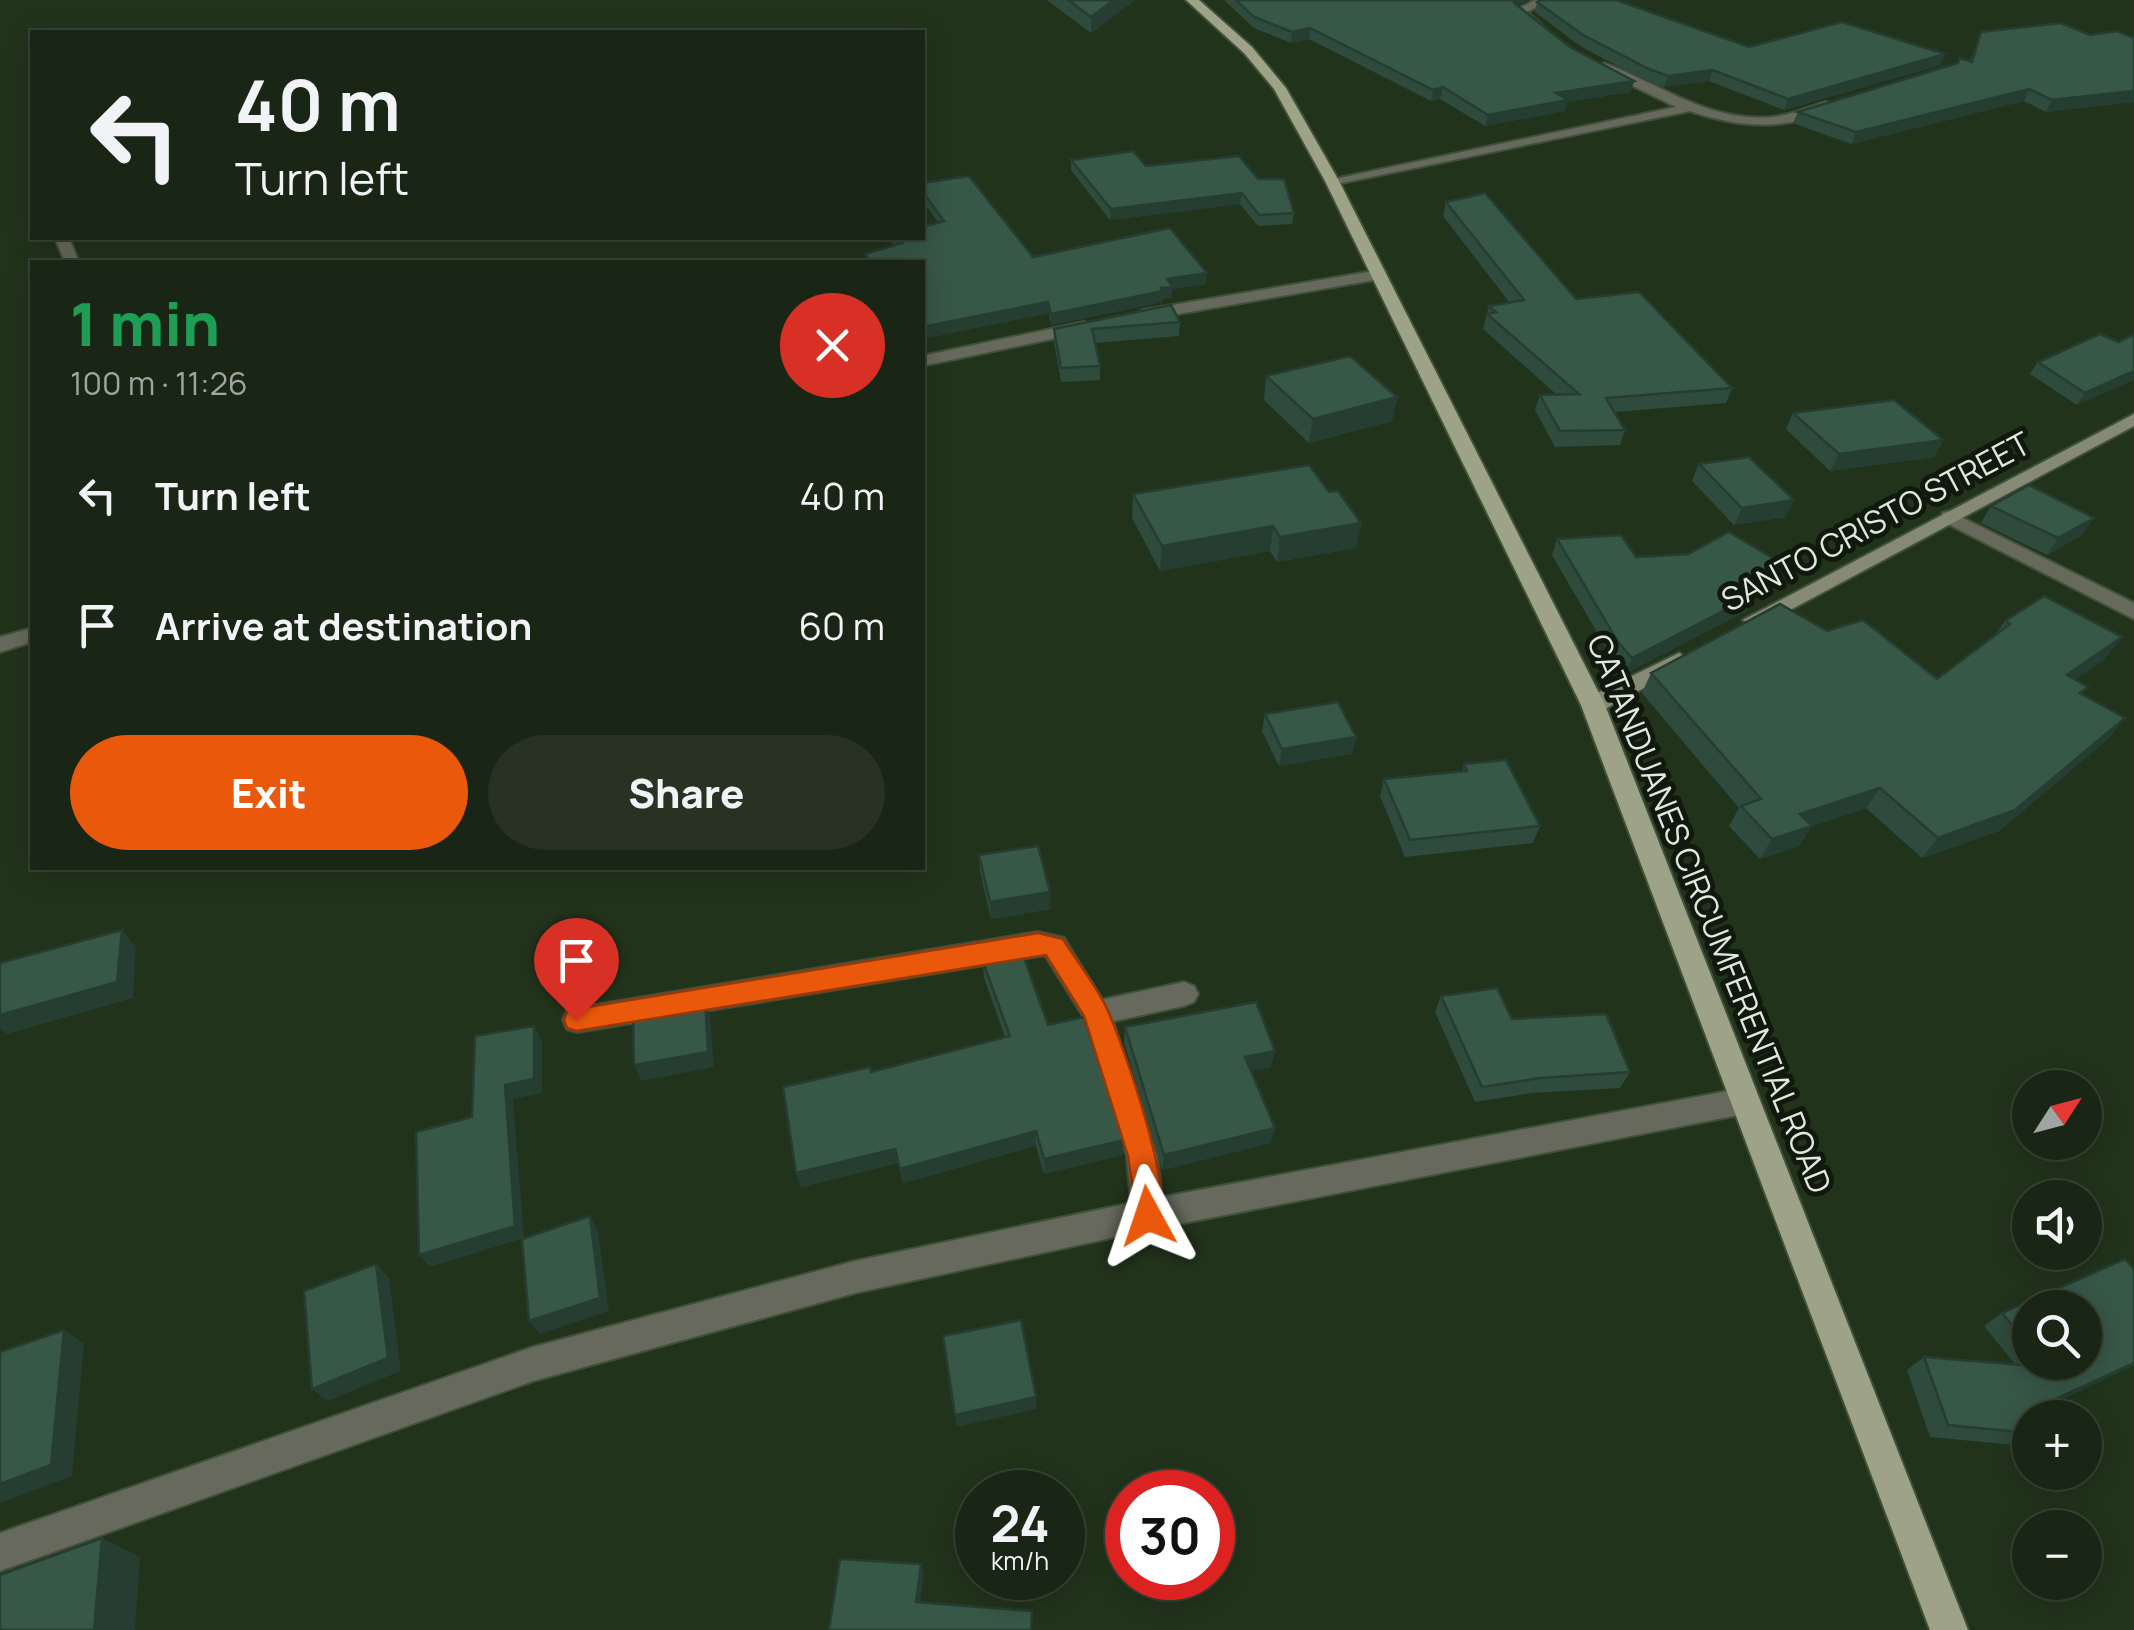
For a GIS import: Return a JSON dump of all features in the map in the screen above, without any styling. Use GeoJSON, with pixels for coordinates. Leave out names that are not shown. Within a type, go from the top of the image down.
{"type":"FeatureCollection","features":[{"type":"Feature","properties":{"kind":"main road","name":"CATANDUANES CIRCUMFERENTIAL ROAD"},"geometry":{"type":"LineString","coordinates":[[1192,0],[1248,50],[1280,88],[1332,180],[1594,705],[1949,1630]]}},
{"type":"Feature","properties":{"kind":"street"},"geometry":{"type":"LineString","coordinates":[[1544,0],[1520,11],[1559,41]]}},
{"type":"Feature","properties":{"kind":"street"},"geometry":{"type":"LineString","coordinates":[[1593,60],[1688,108],[1752,122],[1775,121],[1832,104]]}},
{"type":"Feature","properties":{"kind":"street"},"geometry":{"type":"LineString","coordinates":[[1332,180],[1688,108]]}},
{"type":"Feature","properties":{"kind":"street"},"geometry":{"type":"LineString","coordinates":[[1124,319],[1216,300],[1380,275]]}},
{"type":"Feature","properties":{"kind":"street"},"geometry":{"type":"LineString","coordinates":[[925,360],[1106,322]]}},
{"type":"Feature","properties":{"kind":"street","name":"SANTO CRISTO STREET"},"geometry":{"type":"LineString","coordinates":[[1729,633],[2134,419]]}},
{"type":"Feature","properties":{"kind":"street"},"geometry":{"type":"LineString","coordinates":[[1950,517],[2134,612]]}},
{"type":"Feature","properties":{"kind":"street"},"geometry":{"type":"LineString","coordinates":[[0,645],[30,636]]}},
{"type":"Feature","properties":{"kind":"street"},"geometry":{"type":"LineString","coordinates":[[1594,705],[1695,651]]}},
{"type":"Feature","properties":{"kind":"street"},"geometry":{"type":"LineString","coordinates":[[576,1020],[1038,943],[1054,946],[1096,1012],[1142,1156],[1148,1216]]}},
{"type":"Feature","properties":{"kind":"street"},"geometry":{"type":"LineString","coordinates":[[1096,1012],[1184,994]]}},
{"type":"Feature","properties":{"kind":"street"},"geometry":{"type":"LineString","coordinates":[[0,1552],[533,1364],[855,1277],[1744,1101]]}},
{"type":"Feature","properties":{"kind":"building"},"geometry":{"type":"Polygon","coordinates":[[[1068,0],[1114,0],[1091,17],[1068,0]]]}},
{"type":"Feature","properties":{"kind":"building"},"geometry":{"type":"Polygon","coordinates":[[[1236,0],[1514,0],[1570,47],[1634,81],[1556,93],[1568,100],[1488,115],[1443,87],[1433,90],[1310,28],[1292,32],[1254,17],[1236,0]]]}},
{"type":"Feature","properties":{"kind":"building"},"geometry":{"type":"Polygon","coordinates":[[[1616,0],[1749,47],[1842,22],[1945,54],[1788,99],[1713,70],[1668,76],[1649,69],[1583,35],[1537,2],[1616,0]]]}},
{"type":"Feature","properties":{"kind":"building"},"geometry":{"type":"Polygon","coordinates":[[[2061,23],[2090,35],[2117,31],[2134,38],[2134,91],[2052,100],[2029,89],[1856,132],[1798,112],[1958,63],[1960,58],[1972,62],[1981,32],[2061,23]]]}},
{"type":"Feature","properties":{"kind":"building"},"geometry":{"type":"Polygon","coordinates":[[[1133,151],[1146,166],[1239,156],[1258,179],[1284,179],[1294,213],[1259,215],[1242,193],[1111,209],[1071,160],[1133,151]]]}},
{"type":"Feature","properties":{"kind":"building"},"geometry":{"type":"Polygon","coordinates":[[[969,176],[1033,257],[1170,228],[1207,273],[1167,279],[1173,287],[1161,288],[1163,291],[1051,314],[1048,302],[925,326],[925,260],[870,260],[865,254],[902,243],[898,240],[925,240],[925,226],[944,221],[925,195],[925,183],[969,176]]]}},
{"type":"Feature","properties":{"kind":"building"},"geometry":{"type":"Polygon","coordinates":[[[1485,193],[1576,299],[1639,292],[1732,388],[1606,398],[1625,430],[1560,431],[1540,395],[1579,394],[1487,314],[1496,312],[1489,306],[1524,300],[1446,202],[1485,193]]]}},
{"type":"Feature","properties":{"kind":"building"},"geometry":{"type":"Polygon","coordinates":[[[1171,305],[1180,322],[1092,329],[1100,366],[1061,368],[1054,329],[1171,305]]]}},
{"type":"Feature","properties":{"kind":"building"},"geometry":{"type":"Polygon","coordinates":[[[2100,334],[2119,342],[2134,334],[2134,371],[2085,393],[2038,362],[2100,334]]]}},
{"type":"Feature","properties":{"kind":"building"},"geometry":{"type":"Polygon","coordinates":[[[1350,356],[1397,397],[1313,419],[1266,376],[1350,356]]]}},
{"type":"Feature","properties":{"kind":"building"},"geometry":{"type":"Polygon","coordinates":[[[1894,400],[1943,440],[1839,454],[1793,413],[1894,400]]]}},
{"type":"Feature","properties":{"kind":"building"},"geometry":{"type":"Polygon","coordinates":[[[1749,457],[1794,500],[1742,508],[1699,464],[1749,457]]]}},
{"type":"Feature","properties":{"kind":"building"},"geometry":{"type":"Polygon","coordinates":[[[1309,465],[1329,492],[1338,491],[1361,523],[1280,537],[1273,526],[1162,546],[1133,494],[1309,465]]]}},
{"type":"Feature","properties":{"kind":"building"},"geometry":{"type":"Polygon","coordinates":[[[2029,485],[2094,518],[2058,538],[1991,506],[2029,485]]]}},
{"type":"Feature","properties":{"kind":"building"},"geometry":{"type":"Polygon","coordinates":[[[1729,532],[1779,562],[1735,585],[1754,595],[1632,658],[1618,642],[1557,539],[1621,535],[1636,557],[1688,554],[1729,532]]]}},
{"type":"Feature","properties":{"kind":"building"},"geometry":{"type":"Polygon","coordinates":[[[2044,596],[2122,637],[2067,675],[2088,687],[2080,693],[2125,718],[2015,810],[1938,838],[1880,788],[1800,814],[1812,826],[1772,839],[1741,806],[1761,799],[1651,673],[1780,604],[1827,631],[1863,620],[1937,679],[2010,624],[2005,621],[2044,596]]]}},
{"type":"Feature","properties":{"kind":"building"},"geometry":{"type":"Polygon","coordinates":[[[1338,702],[1356,737],[1282,749],[1265,714],[1338,702]]]}},
{"type":"Feature","properties":{"kind":"building"},"geometry":{"type":"Polygon","coordinates":[[[1506,760],[1540,826],[1410,840],[1384,779],[1467,771],[1464,764],[1506,760]]]}},
{"type":"Feature","properties":{"kind":"building"},"geometry":{"type":"Polygon","coordinates":[[[1038,846],[1050,892],[990,902],[979,855],[1038,846]]]}},
{"type":"Feature","properties":{"kind":"building"},"geometry":{"type":"Polygon","coordinates":[[[122,930],[117,982],[0,1015],[0,963],[122,930]]]}},
{"type":"Feature","properties":{"kind":"building"},"geometry":{"type":"Polygon","coordinates":[[[1022,952],[1048,1025],[1084,1017],[1124,1140],[1044,1159],[1036,1131],[900,1169],[895,1149],[796,1173],[783,1087],[870,1067],[871,1072],[1010,1036],[983,962],[1022,952]]]}},
{"type":"Feature","properties":{"kind":"building"},"geometry":{"type":"Polygon","coordinates":[[[1497,988],[1512,1019],[1606,1014],[1630,1072],[1540,1078],[1482,1087],[1441,996],[1497,988]]]}},
{"type":"Feature","properties":{"kind":"building"},"geometry":{"type":"Polygon","coordinates":[[[705,998],[708,1052],[634,1065],[633,1009],[705,998]]]}},
{"type":"Feature","properties":{"kind":"building"},"geometry":{"type":"Polygon","coordinates":[[[1256,1002],[1275,1051],[1245,1057],[1275,1128],[1164,1155],[1125,1027],[1256,1002]]]}},
{"type":"Feature","properties":{"kind":"building"},"geometry":{"type":"Polygon","coordinates":[[[534,1026],[534,1079],[505,1085],[515,1226],[419,1255],[416,1132],[472,1117],[475,1036],[534,1026]]]}},
{"type":"Feature","properties":{"kind":"building"},"geometry":{"type":"Polygon","coordinates":[[[590,1216],[600,1298],[529,1321],[522,1239],[590,1216]]]}},
{"type":"Feature","properties":{"kind":"building"},"geometry":{"type":"Polygon","coordinates":[[[2125,1259],[2134,1269],[2134,1363],[2102,1378],[2102,1290],[2054,1290],[2125,1259]]]}},
{"type":"Feature","properties":{"kind":"building"},"geometry":{"type":"Polygon","coordinates":[[[376,1264],[388,1358],[312,1389],[304,1291],[376,1264]]]}},
{"type":"Feature","properties":{"kind":"building"},"geometry":{"type":"Polygon","coordinates":[[[2012,1309],[2012,1325],[2002,1313],[2012,1309]]]}},
{"type":"Feature","properties":{"kind":"building"},"geometry":{"type":"Polygon","coordinates":[[[1021,1320],[1036,1397],[955,1415],[943,1336],[1021,1320]]]}},
{"type":"Feature","properties":{"kind":"building"},"geometry":{"type":"Polygon","coordinates":[[[64,1330],[51,1465],[0,1484],[0,1352],[64,1330]]]}},
{"type":"Feature","properties":{"kind":"building"},"geometry":{"type":"Polygon","coordinates":[[[1924,1357],[2012,1364],[2012,1380],[2097,1380],[2053,1400],[2012,1400],[2012,1431],[1948,1425],[1924,1357]]]}},
{"type":"Feature","properties":{"kind":"building"},"geometry":{"type":"Polygon","coordinates":[[[102,1538],[94,1630],[0,1630],[0,1575],[102,1538]]]}},
{"type":"Feature","properties":{"kind":"building"},"geometry":{"type":"Polygon","coordinates":[[[840,1559],[921,1564],[916,1602],[1032,1611],[1031,1630],[829,1630],[840,1559]]]}},
{"type":"Feature","properties":{"kind":"route"},"geometry":{"type":"LineString","coordinates":[[576,1020],[1038,943],[1054,946],[1096,1012],[1142,1156],[1148,1216]]}}]}
